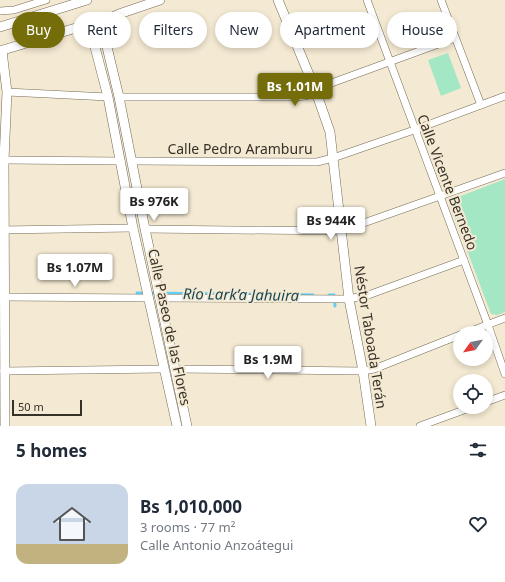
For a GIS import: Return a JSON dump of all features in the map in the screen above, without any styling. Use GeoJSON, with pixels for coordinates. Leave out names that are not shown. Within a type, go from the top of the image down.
{"type":"FeatureCollection","features":[{"type":"Feature","properties":{"kind":"street"},"geometry":{"type":"LineString","coordinates":[[0,11],[14,10],[46,0]]}},
{"type":"Feature","properties":{"kind":"street"},"geometry":{"type":"LineString","coordinates":[[0,27],[87,0]]}},
{"type":"Feature","properties":{"kind":"street"},"geometry":{"type":"LineString","coordinates":[[124,12],[160,0]]}},
{"type":"Feature","properties":{"kind":"street","name":"Néstor Taboada Terán"},"geometry":{"type":"LineString","coordinates":[[278,0],[315,89],[330,132],[349,299],[363,371],[371,426]]}},
{"type":"Feature","properties":{"kind":"street","name":"Calle Vicente Bernedo"},"geometry":{"type":"LineString","coordinates":[[367,0],[505,374]]}},
{"type":"Feature","properties":{"kind":"street"},"geometry":{"type":"LineString","coordinates":[[441,0],[445,12]]}},
{"type":"Feature","properties":{"kind":"street"},"geometry":{"type":"LineString","coordinates":[[5,426],[2,230],[7,92],[1,51],[73,29]]}},
{"type":"Feature","properties":{"kind":"street"},"geometry":{"type":"LineString","coordinates":[[457,43],[481,105]]}},
{"type":"Feature","properties":{"kind":"street","name":"Calle Paseo de las Flores"},"geometry":{"type":"LineString","coordinates":[[95,48],[108,97],[133,228],[177,426]]}},
{"type":"Feature","properties":{"kind":"street","name":"Calle Paseo de las Flores"},"geometry":{"type":"LineString","coordinates":[[108,48],[120,97],[159,298],[187,426]]}},
{"type":"Feature","properties":{"kind":"street"},"geometry":{"type":"LineString","coordinates":[[7,92],[108,97],[306,96],[315,89],[428,48]]}},
{"type":"Feature","properties":{"kind":"street","name":"Calle Pedro Aramburu"},"geometry":{"type":"LineString","coordinates":[[133,161],[317,162],[333,158],[414,130],[505,96]]}},
{"type":"Feature","properties":{"kind":"street"},"geometry":{"type":"LineString","coordinates":[[4,160],[133,161]]}},
{"type":"Feature","properties":{"kind":"street"},"geometry":{"type":"LineString","coordinates":[[2,230],[133,228],[341,231],[505,173]]}},
{"type":"Feature","properties":{"kind":"street"},"geometry":{"type":"LineString","coordinates":[[2,297],[349,299],[371,294],[464,260]]}},
{"type":"Feature","properties":{"kind":"street"},"geometry":{"type":"LineString","coordinates":[[488,325],[505,318]]}},
{"type":"Feature","properties":{"kind":"street"},"geometry":{"type":"LineString","coordinates":[[4,371],[174,369],[363,371],[374,369],[453,338]]}},
{"type":"Feature","properties":{"kind":"street"},"geometry":{"type":"LineString","coordinates":[[493,399],[505,395]]}},
{"type":"Feature","properties":{"kind":"street"},"geometry":{"type":"LineString","coordinates":[[420,426],[453,414]]}},
{"type":"Feature","properties":{"kind":"green space"},"geometry":{"type":"Polygon","coordinates":[[[448,53],[461,88],[441,96],[428,60],[448,53]]]}},
{"type":"Feature","properties":{"kind":"green space"},"geometry":{"type":"Polygon","coordinates":[[[505,179],[505,312],[497,315],[491,314],[450,205],[453,199],[505,179]]]}},
{"type":"Feature","properties":{"kind":"waterway","name":"Río Lark’a Jahuira"},"geometry":{"type":"LineString","coordinates":[[137,293],[313,295]]}},
{"type":"Feature","properties":{"kind":"waterway","name":"Río Lark’a Jahuira"},"geometry":{"type":"LineString","coordinates":[[329,295],[334,295],[335,306]]}}]}
